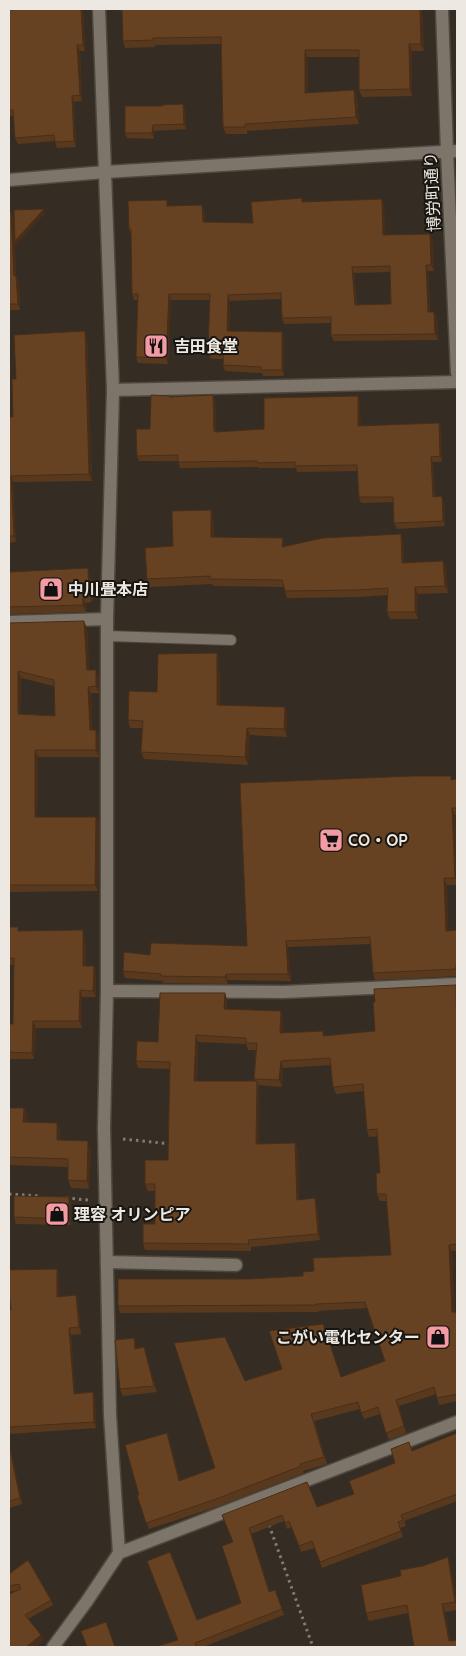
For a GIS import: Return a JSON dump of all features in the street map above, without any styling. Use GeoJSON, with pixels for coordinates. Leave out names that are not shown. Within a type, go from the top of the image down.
{"type":"FeatureCollection","features":[{"type":"Feature","properties":{"kind":"street"},"geometry":{"type":"LineString","coordinates":[[99,9],[113,390],[106,619],[107,991],[105,1138],[110,1415],[120,1553]]}},
{"type":"Feature","properties":{"kind":"street","name":"博労町通り"},"geometry":{"type":"LineString","coordinates":[[442,9],[452,151],[457,373]]}},
{"type":"Feature","properties":{"kind":"street"},"geometry":{"type":"LineString","coordinates":[[9,180],[105,172],[452,151]]}},
{"type":"Feature","properties":{"kind":"street"},"geometry":{"type":"LineString","coordinates":[[113,390],[457,382]]}},
{"type":"Feature","properties":{"kind":"street"},"geometry":{"type":"LineString","coordinates":[[9,622],[106,619]]}},
{"type":"Feature","properties":{"kind":"street"},"geometry":{"type":"LineString","coordinates":[[107,991],[284,992],[457,984]]}},
{"type":"Feature","properties":{"kind":"street"},"geometry":{"type":"LineString","coordinates":[[107,1262],[236,1264]]}},
{"type":"Feature","properties":{"kind":"street"},"geometry":{"type":"LineString","coordinates":[[53,1647],[120,1553],[457,1422]]}},
{"type":"Feature","properties":{"kind":"lane"},"geometry":{"type":"LineString","coordinates":[[107,636],[231,640]]}},
{"type":"Feature","properties":{"kind":"path"},"geometry":{"type":"LineString","coordinates":[[105,1138],[174,1144]]}},
{"type":"Feature","properties":{"kind":"path"},"geometry":{"type":"LineString","coordinates":[[9,1194],[48,1197]]}},
{"type":"Feature","properties":{"kind":"path"},"geometry":{"type":"LineString","coordinates":[[57,1198],[106,1201]]}},
{"type":"Feature","properties":{"kind":"path"},"geometry":{"type":"LineString","coordinates":[[259,1498],[313,1647]]}},
{"type":"Feature","properties":{"kind":"building"},"geometry":{"type":"Polygon","coordinates":[[[81,9],[83,45],[77,45],[80,95],[72,96],[74,141],[55,142],[54,135],[15,138],[13,110],[9,110],[9,10],[81,9]]]}},
{"type":"Feature","properties":{"kind":"building"},"geometry":{"type":"Polygon","coordinates":[[[122,9],[420,9],[421,44],[409,44],[410,89],[359,90],[359,50],[305,50],[305,93],[354,90],[356,117],[245,124],[245,127],[223,127],[221,37],[153,38],[153,40],[123,41],[122,9]]]}},
{"type":"Feature","properties":{"kind":"building"},"geometry":{"type":"Polygon","coordinates":[[[183,104],[184,124],[153,125],[152,133],[125,133],[125,106],[183,104]]]}},
{"type":"Feature","properties":{"kind":"building"},"geometry":{"type":"Polygon","coordinates":[[[302,198],[302,202],[382,199],[383,235],[430,234],[431,265],[426,265],[428,312],[434,312],[435,334],[331,335],[331,317],[282,318],[281,293],[228,295],[227,331],[282,332],[282,370],[261,370],[261,367],[223,365],[224,353],[208,352],[210,294],[169,294],[166,358],[136,357],[138,294],[132,294],[131,229],[129,229],[128,201],[167,200],[167,206],[202,205],[203,222],[253,223],[251,202],[302,198]],[[390,266],[352,267],[355,305],[391,304],[390,266]]]}},
{"type":"Feature","properties":{"kind":"building"},"geometry":{"type":"Polygon","coordinates":[[[44,209],[15,241],[14,210],[44,209]]]}},
{"type":"Feature","properties":{"kind":"building"},"geometry":{"type":"Polygon","coordinates":[[[9,212],[11,212],[14,276],[16,276],[18,304],[9,304],[9,212]]]}},
{"type":"Feature","properties":{"kind":"building"},"geometry":{"type":"Polygon","coordinates":[[[85,331],[89,474],[11,476],[14,536],[9,536],[9,417],[13,417],[12,379],[16,379],[14,335],[85,331]]]}},
{"type":"Feature","properties":{"kind":"building"},"geometry":{"type":"Polygon","coordinates":[[[151,395],[170,397],[213,395],[214,431],[216,432],[264,429],[264,398],[358,396],[358,426],[439,423],[440,456],[431,457],[433,497],[442,496],[443,521],[394,523],[393,497],[359,497],[357,465],[295,466],[295,462],[257,463],[257,461],[178,462],[178,455],[137,456],[136,429],[150,429],[151,395]]]}},
{"type":"Feature","properties":{"kind":"building"},"geometry":{"type":"Polygon","coordinates":[[[211,510],[211,537],[283,538],[282,547],[323,538],[401,534],[402,563],[443,561],[445,586],[415,587],[415,612],[387,612],[388,588],[285,591],[282,580],[210,579],[210,576],[147,579],[145,548],[173,546],[172,511],[211,510]]]}},
{"type":"Feature","properties":{"kind":"building"},"geometry":{"type":"Polygon","coordinates":[[[88,568],[89,596],[83,596],[83,605],[9,607],[10,572],[88,568]]]}},
{"type":"Feature","properties":{"kind":"building"},"geometry":{"type":"Polygon","coordinates":[[[84,621],[87,670],[96,670],[96,686],[88,687],[90,730],[96,730],[96,750],[35,750],[35,817],[96,817],[95,885],[9,885],[9,623],[84,621]],[[18,671],[18,714],[55,716],[54,680],[18,671]]]}},
{"type":"Feature","properties":{"kind":"building"},"geometry":{"type":"Polygon","coordinates":[[[217,653],[217,705],[285,707],[284,729],[247,728],[245,757],[141,752],[143,721],[128,720],[129,691],[157,692],[158,654],[217,653]]]}},
{"type":"Feature","properties":{"kind":"building","name":"CO・OP"},"geometry":{"type":"Polygon","coordinates":[[[451,776],[451,780],[457,779],[457,808],[452,808],[455,878],[444,878],[446,931],[457,930],[456,969],[373,973],[370,937],[286,941],[288,974],[226,974],[225,977],[161,976],[161,974],[123,971],[124,952],[150,955],[151,943],[247,946],[240,783],[451,776]]]}},
{"type":"Feature","properties":{"kind":"building"},"geometry":{"type":"Polygon","coordinates":[[[9,927],[18,927],[18,931],[83,930],[83,966],[94,966],[93,991],[80,990],[79,1021],[33,1021],[32,1053],[9,1052],[9,1024],[13,1024],[14,958],[9,958],[9,927]]]}},
{"type":"Feature","properties":{"kind":"building"},"geometry":{"type":"Polygon","coordinates":[[[456,985],[457,1244],[449,1245],[452,1312],[456,1312],[457,1322],[457,1394],[437,1398],[434,1387],[396,1400],[404,1426],[386,1433],[378,1407],[361,1413],[358,1402],[311,1414],[324,1457],[300,1464],[301,1466],[216,1499],[146,1523],[125,1445],[167,1433],[179,1481],[215,1468],[174,1343],[225,1337],[245,1381],[282,1369],[269,1331],[323,1324],[341,1377],[385,1361],[365,1302],[316,1305],[118,1306],[118,1279],[251,1279],[303,1276],[303,1272],[314,1271],[313,1258],[391,1255],[386,1194],[377,1194],[376,1173],[380,1173],[377,1129],[367,1130],[363,1084],[333,1087],[330,1058],[281,1061],[279,1080],[254,1079],[257,1043],[246,1043],[246,1038],[196,1035],[194,1081],[257,1081],[256,1144],[295,1143],[297,1200],[315,1198],[318,1234],[248,1240],[249,1244],[143,1243],[143,1224],[155,1224],[155,1184],[145,1184],[145,1160],[168,1160],[170,1062],[136,1061],[137,1041],[158,1042],[160,993],[225,993],[224,1009],[281,1011],[280,1033],[323,1031],[323,1036],[375,1031],[374,989],[456,985]]]}},
{"type":"Feature","properties":{"kind":"building"},"geometry":{"type":"Polygon","coordinates":[[[9,1108],[24,1108],[23,1122],[57,1123],[57,1140],[88,1141],[87,1181],[68,1180],[68,1159],[9,1157],[9,1108]]]}},
{"type":"Feature","properties":{"kind":"building"},"geometry":{"type":"Polygon","coordinates":[[[14,1196],[69,1197],[68,1219],[14,1217],[14,1196]]]}},
{"type":"Feature","properties":{"kind":"building"},"geometry":{"type":"Polygon","coordinates":[[[57,1269],[57,1297],[76,1295],[79,1327],[69,1328],[74,1394],[93,1392],[94,1422],[9,1427],[9,1311],[11,1310],[9,1270],[57,1269]]]}},
{"type":"Feature","properties":{"kind":"building"},"geometry":{"type":"Polygon","coordinates":[[[134,1338],[135,1349],[144,1347],[154,1386],[120,1389],[115,1340],[134,1338]]]}},
{"type":"Feature","properties":{"kind":"building"},"geometry":{"type":"Polygon","coordinates":[[[457,1433],[457,1494],[401,1515],[403,1520],[398,1522],[401,1531],[320,1562],[312,1541],[299,1546],[289,1521],[285,1523],[282,1515],[249,1528],[269,1592],[275,1590],[282,1609],[195,1643],[196,1647],[155,1647],[178,1640],[147,1561],[170,1552],[197,1620],[241,1603],[222,1546],[233,1542],[222,1515],[307,1482],[317,1507],[354,1494],[349,1481],[395,1463],[391,1449],[409,1442],[412,1451],[457,1433]]]}},
{"type":"Feature","properties":{"kind":"building"},"geometry":{"type":"Polygon","coordinates":[[[9,1445],[20,1498],[9,1501],[9,1445]]]}},
{"type":"Feature","properties":{"kind":"building"},"geometry":{"type":"Polygon","coordinates":[[[448,1557],[455,1602],[442,1604],[449,1641],[457,1640],[457,1647],[414,1647],[407,1605],[366,1613],[361,1585],[401,1576],[400,1570],[423,1566],[448,1557]]]}},
{"type":"Feature","properties":{"kind":"building"},"geometry":{"type":"Polygon","coordinates":[[[28,1560],[51,1600],[25,1615],[41,1635],[26,1647],[9,1647],[9,1594],[21,1589],[19,1584],[9,1586],[9,1574],[28,1560]]]}},
{"type":"Feature","properties":{"kind":"building"},"geometry":{"type":"Polygon","coordinates":[[[106,1622],[115,1647],[87,1647],[81,1631],[106,1622]]]}},
{"type":"Feature","properties":{"kind":"place","name":"吉田食堂"},"geometry":{"type":"Point","coordinates":[156,346]}},
{"type":"Feature","properties":{"kind":"place","name":"中川畳本店"},"geometry":{"type":"Point","coordinates":[51,589]}},
{"type":"Feature","properties":{"kind":"place","name":"CO・OP"},"geometry":{"type":"Point","coordinates":[331,840]}},
{"type":"Feature","properties":{"kind":"place","name":"理容 オリンピア"},"geometry":{"type":"Point","coordinates":[57,1214]}},
{"type":"Feature","properties":{"kind":"place","name":"こがい電化センター"},"geometry":{"type":"Point","coordinates":[438,1337]}}]}
